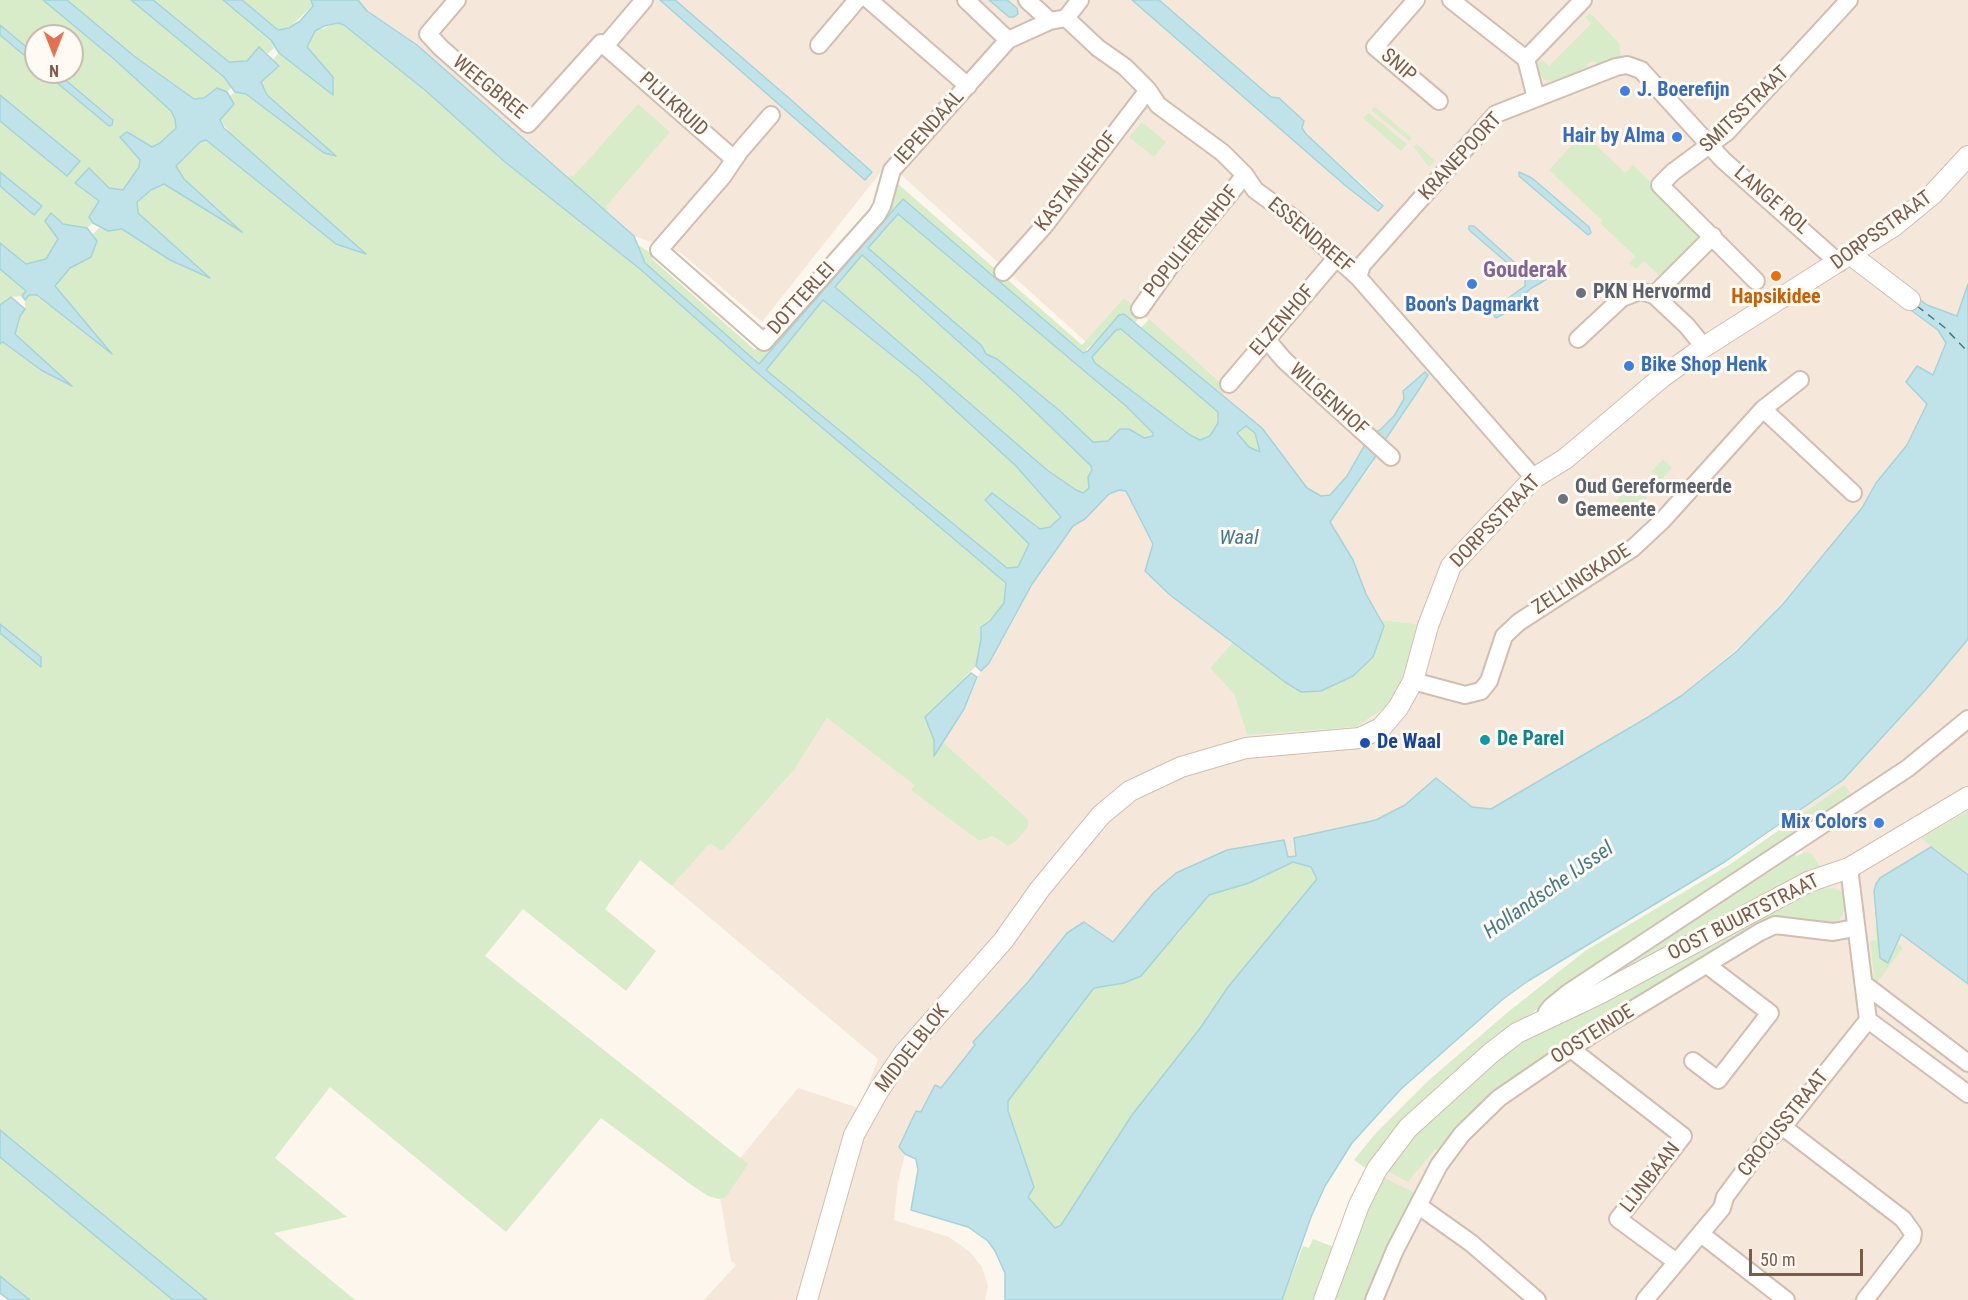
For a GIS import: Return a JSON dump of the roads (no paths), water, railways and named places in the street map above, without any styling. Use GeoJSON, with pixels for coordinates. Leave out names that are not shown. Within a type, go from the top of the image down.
{"type":"FeatureCollection","features":[{"type":"Feature","properties":{"kind":"street","name":"WEEGBREE"},"geometry":{"type":"LineString","coordinates":[[457,0],[428,34],[528,124],[601,43],[608,49],[644,0]]}},
{"type":"Feature","properties":{"kind":"street"},"geometry":{"type":"LineString","coordinates":[[819,45],[857,0]]}},
{"type":"Feature","properties":{"kind":"street","name":"IEPENDAAL"},"geometry":{"type":"LineString","coordinates":[[869,0],[968,87]]}},
{"type":"Feature","properties":{"kind":"street"},"geometry":{"type":"LineString","coordinates":[[966,0],[1008,40],[1058,19],[1080,0]]}},
{"type":"Feature","properties":{"kind":"street","name":"ESSENDREEF"},"geometry":{"type":"LineString","coordinates":[[1027,0],[1058,19],[1148,90],[1158,105],[1223,153],[1245,175],[1255,190],[1292,217],[1337,257],[1358,277],[1534,478]]}},
{"type":"Feature","properties":{"kind":"street","name":"SNIP"},"geometry":{"type":"LineString","coordinates":[[1416,0],[1375,47],[1439,101]]}},
{"type":"Feature","properties":{"kind":"street"},"geometry":{"type":"LineString","coordinates":[[1451,0],[1526,59],[1536,98]]}},
{"type":"Feature","properties":{"kind":"street","name":"SMITSSTRAAT"},"geometry":{"type":"LineString","coordinates":[[1713,236],[1660,185],[1673,172],[1727,132],[1849,0]]}},
{"type":"Feature","properties":{"kind":"street"},"geometry":{"type":"LineString","coordinates":[[1526,59],[1572,4]]}},
{"type":"Feature","properties":{"kind":"street","name":"IEPENDAAL"},"geometry":{"type":"LineString","coordinates":[[892,170],[1008,40]]}},
{"type":"Feature","properties":{"kind":"street","name":"PIJLKRUID"},"geometry":{"type":"LineString","coordinates":[[608,49],[734,159]]}},
{"type":"Feature","properties":{"kind":"street","name":"LANGE ROL"},"geometry":{"type":"LineString","coordinates":[[1626,65],[1641,70],[1711,146],[1845,259]]}},
{"type":"Feature","properties":{"kind":"street","name":"KRANEPOORT"},"geometry":{"type":"LineString","coordinates":[[1358,277],[1362,265],[1496,114],[1626,65]]}},
{"type":"Feature","properties":{"kind":"street","name":"KASTANJEHOF"},"geometry":{"type":"LineString","coordinates":[[1003,273],[1044,225],[1148,90]]}},
{"type":"Feature","properties":{"kind":"street"},"geometry":{"type":"LineString","coordinates":[[734,159],[771,115]]}},
{"type":"Feature","properties":{"kind":"street","name":"DORPSSTRAAT"},"geometry":{"type":"LineString","coordinates":[[1040,889],[1087,831],[1130,790],[1181,767],[1246,748],[1360,738],[1381,728],[1398,708],[1413,681],[1428,626],[1451,566],[1534,478],[1564,459],[1661,378],[1704,347],[1894,226],[1921,204],[1968,156]]}},
{"type":"Feature","properties":{"kind":"street","name":"DOTTERLEI"},"geometry":{"type":"LineString","coordinates":[[734,159],[723,176],[659,250],[764,342],[877,214],[882,206],[892,170]]}},
{"type":"Feature","properties":{"kind":"street","name":"POPULIERENHOF"},"geometry":{"type":"LineString","coordinates":[[1140,309],[1169,268],[1245,175]]}},
{"type":"Feature","properties":{"kind":"street"},"geometry":{"type":"LineString","coordinates":[[1654,295],[1713,236],[1756,281]]}},
{"type":"Feature","properties":{"kind":"street","name":"ELZENHOF"},"geometry":{"type":"LineString","coordinates":[[1229,384],[1337,257]]}},
{"type":"Feature","properties":{"kind":"street"},"geometry":{"type":"LineString","coordinates":[[1845,259],[1910,300]]}},
{"type":"Feature","properties":{"kind":"street"},"geometry":{"type":"LineString","coordinates":[[1578,339],[1629,293],[1640,291],[1654,295],[1687,326],[1704,347]]}},
{"type":"Feature","properties":{"kind":"street","name":"WILGENHOF"},"geometry":{"type":"LineString","coordinates":[[1267,340],[1284,360],[1381,448]]}},
{"type":"Feature","properties":{"kind":"street","name":"ZELLINGKADE"},"geometry":{"type":"LineString","coordinates":[[1413,681],[1465,695],[1481,691],[1489,681],[1504,636],[1519,622],[1633,548],[1662,521],[1763,409],[1800,380]]}},
{"type":"Feature","properties":{"kind":"street"},"geometry":{"type":"LineString","coordinates":[[1763,409],[1853,493]]}},
{"type":"Feature","properties":{"kind":"street"},"geometry":{"type":"LineString","coordinates":[[1549,1019],[1547,1012],[1551,1006],[1568,993],[1908,768],[1968,719]]}},
{"type":"Feature","properties":{"kind":"street","name":"OOST BUURTSTRAAT"},"geometry":{"type":"LineString","coordinates":[[1324,1300],[1359,1205],[1377,1169],[1408,1128],[1445,1092],[1500,1047],[1517,1034],[1808,882],[1849,868],[1968,797]]}},
{"type":"Feature","properties":{"kind":"street"},"geometry":{"type":"LineString","coordinates":[[1849,868],[1868,1020],[1968,1094]]}},
{"type":"Feature","properties":{"kind":"street","name":"MIDDELBLOK"},"geometry":{"type":"LineString","coordinates":[[807,1300],[854,1135],[879,1090],[904,1053],[1003,941],[1040,889]]}},
{"type":"Feature","properties":{"kind":"street","name":"OOSTEINDE"},"geometry":{"type":"LineString","coordinates":[[1374,1300],[1395,1250],[1439,1165],[1462,1134],[1499,1098],[1571,1049],[1775,925],[1833,932],[1855,928]]}},
{"type":"Feature","properties":{"kind":"street"},"geometry":{"type":"LineString","coordinates":[[1693,1061],[1718,1080],[1770,1013],[1707,965]]}},
{"type":"Feature","properties":{"kind":"street"},"geometry":{"type":"LineString","coordinates":[[1864,984],[1968,1063]]}},
{"type":"Feature","properties":{"kind":"street","name":"CROCUSSTRAAT"},"geometry":{"type":"LineString","coordinates":[[1645,1300],[1675,1261],[1722,1208],[1725,1197],[1768,1139],[1783,1127],[1868,1020]]}},
{"type":"Feature","properties":{"kind":"street","name":"LIJNBAAN"},"geometry":{"type":"LineString","coordinates":[[1571,1049],[1683,1136],[1618,1219],[1675,1261]]}},
{"type":"Feature","properties":{"kind":"street"},"geometry":{"type":"LineString","coordinates":[[1783,1127],[1903,1219],[1913,1233],[1912,1239],[1865,1300]]}},
{"type":"Feature","properties":{"kind":"street"},"geometry":{"type":"LineString","coordinates":[[1419,1206],[1471,1243],[1537,1300]]}},
{"type":"Feature","properties":{"kind":"street"},"geometry":{"type":"LineString","coordinates":[[1701,1234],[1786,1300]]}},
{"type":"Feature","properties":{"kind":"water"},"geometry":{"type":"Polygon","coordinates":[[[43,0],[67,0],[134,56],[194,99],[204,98],[217,88],[227,92],[234,104],[220,120],[224,128],[366,254],[336,244],[206,140],[200,142],[176,166],[184,179],[242,232],[164,184],[151,190],[137,202],[138,213],[210,278],[170,260],[122,229],[108,231],[93,223],[89,217],[99,201],[75,183],[89,168],[109,188],[123,190],[139,167],[140,160],[120,137],[127,132],[152,147],[160,143],[176,128],[171,111],[84,34],[84,24],[72,24],[43,0]]]}},
{"type":"Feature","properties":{"kind":"water"},"geometry":{"type":"Polygon","coordinates":[[[131,0],[153,0],[229,62],[247,61],[259,47],[279,66],[261,82],[267,95],[336,156],[324,153],[246,94],[235,92],[224,77],[131,0]]]}},
{"type":"Feature","properties":{"kind":"water","name":"Waal"},"geometry":{"type":"Polygon","coordinates":[[[223,0],[242,0],[278,30],[289,28],[300,21],[313,6],[311,0],[358,0],[367,11],[417,45],[634,236],[645,263],[759,364],[903,199],[1083,353],[1088,351],[1119,315],[1124,314],[1262,428],[1307,488],[1321,496],[1330,495],[1347,476],[1367,441],[1378,453],[1330,522],[1353,560],[1366,594],[1384,626],[1373,657],[1353,676],[1321,691],[1301,692],[1285,682],[1170,595],[1145,571],[1153,544],[1126,491],[1119,490],[1109,494],[1085,519],[1073,526],[1032,584],[989,663],[981,671],[976,666],[981,627],[990,621],[1004,603],[1006,583],[761,376],[640,269],[505,162],[426,91],[344,25],[338,23],[315,31],[307,47],[333,77],[333,95],[279,53],[271,40],[223,0]],[[898,214],[868,248],[982,346],[986,354],[997,359],[1060,411],[1093,442],[1108,441],[1120,429],[1129,429],[1144,438],[1153,436],[1153,433],[1126,406],[898,214]],[[862,255],[835,287],[1047,470],[1083,493],[1089,488],[1088,477],[1092,470],[1091,466],[1019,396],[862,255]],[[823,300],[766,370],[1007,568],[1018,567],[1029,544],[985,500],[992,493],[1040,529],[1050,527],[1061,517],[1016,466],[918,376],[823,300]],[[1121,329],[1116,330],[1092,357],[1095,363],[1190,435],[1200,440],[1210,436],[1218,423],[1218,412],[1121,329]],[[1246,426],[1237,433],[1249,447],[1260,452],[1255,433],[1246,426]]]}},
{"type":"Feature","properties":{"kind":"water"},"geometry":{"type":"Polygon","coordinates":[[[660,0],[675,0],[872,172],[865,180],[660,0]]]}},
{"type":"Feature","properties":{"kind":"water"},"geometry":{"type":"Polygon","coordinates":[[[989,0],[1007,0],[1017,8],[1018,14],[1009,17],[989,0]]]}},
{"type":"Feature","properties":{"kind":"water"},"geometry":{"type":"Polygon","coordinates":[[[1132,0],[1159,0],[1271,97],[1279,98],[1304,121],[1302,128],[1306,134],[1383,206],[1378,211],[1347,187],[1132,0]]]}},
{"type":"Feature","properties":{"kind":"water"},"geometry":{"type":"Polygon","coordinates":[[[0,25],[24,45],[24,55],[0,35],[0,25]]]}},
{"type":"Feature","properties":{"kind":"water"},"geometry":{"type":"Polygon","coordinates":[[[58,84],[70,84],[113,120],[112,125],[109,126],[58,84]]]}},
{"type":"Feature","properties":{"kind":"water"},"geometry":{"type":"Polygon","coordinates":[[[0,95],[80,161],[67,176],[0,121],[0,95]]]}},
{"type":"Feature","properties":{"kind":"water"},"geometry":{"type":"Polygon","coordinates":[[[0,172],[42,206],[34,215],[0,186],[0,172]]]}},
{"type":"Feature","properties":{"kind":"water"},"geometry":{"type":"Polygon","coordinates":[[[1519,172],[1532,178],[1589,227],[1591,233],[1588,235],[1519,176],[1519,172]]]}},
{"type":"Feature","properties":{"kind":"water"},"geometry":{"type":"Polygon","coordinates":[[[51,213],[63,224],[87,228],[97,241],[91,257],[70,268],[55,286],[112,354],[37,295],[29,295],[25,300],[22,296],[26,291],[0,269],[0,243],[26,264],[46,259],[58,239],[45,221],[51,213]]]}},
{"type":"Feature","properties":{"kind":"water"},"geometry":{"type":"Polygon","coordinates":[[[1469,226],[1474,226],[1532,278],[1536,278],[1553,267],[1557,273],[1530,289],[1507,312],[1496,318],[1490,311],[1525,286],[1525,278],[1469,230],[1469,226]]]}},
{"type":"Feature","properties":{"kind":"water","name":"Hollandsche IJssel"},"geometry":{"type":"Polygon","coordinates":[[[1968,284],[1968,639],[1928,687],[1843,780],[1726,861],[1528,981],[1503,999],[1401,1089],[1352,1143],[1325,1186],[1311,1217],[1282,1300],[1005,1300],[1005,1273],[988,1241],[968,1227],[911,1210],[918,1170],[916,1159],[905,1154],[899,1147],[916,1111],[921,1112],[935,1085],[941,1088],[975,1045],[973,1042],[1028,982],[1067,933],[1084,922],[1113,942],[1154,892],[1176,873],[1227,850],[1284,840],[1288,857],[1296,856],[1294,838],[1376,820],[1405,805],[1436,778],[1472,807],[1491,809],[1681,696],[1737,651],[1782,605],[1862,508],[1876,483],[1907,445],[1927,404],[1906,382],[1917,366],[1933,375],[1946,343],[1938,330],[1905,306],[1914,295],[1927,305],[1957,316],[1968,284]],[[1293,862],[1249,883],[1209,895],[1141,976],[1124,983],[1094,988],[1008,1101],[1008,1111],[1034,1187],[1028,1197],[1055,1228],[1061,1225],[1132,1115],[1201,1027],[1228,987],[1317,879],[1311,867],[1293,862]]]}},
{"type":"Feature","properties":{"kind":"water"},"geometry":{"type":"Polygon","coordinates":[[[11,297],[25,309],[20,316],[15,334],[72,386],[41,370],[3,342],[0,344],[0,305],[11,297]]]}},
{"type":"Feature","properties":{"kind":"water"},"geometry":{"type":"Polygon","coordinates":[[[1425,372],[1428,375],[1383,443],[1373,433],[1380,430],[1394,416],[1404,399],[1403,391],[1425,372]]]}},
{"type":"Feature","properties":{"kind":"water"},"geometry":{"type":"Polygon","coordinates":[[[0,624],[41,657],[41,667],[0,633],[0,624]]]}},
{"type":"Feature","properties":{"kind":"water"},"geometry":{"type":"Polygon","coordinates":[[[971,673],[977,677],[964,709],[934,756],[934,740],[925,717],[971,673]]]}},
{"type":"Feature","properties":{"kind":"water"},"geometry":{"type":"Polygon","coordinates":[[[1931,847],[1968,875],[1968,984],[1901,934],[1888,963],[1880,958],[1874,891],[1876,884],[1880,878],[1931,847]]]}},
{"type":"Feature","properties":{"kind":"water"},"geometry":{"type":"Polygon","coordinates":[[[0,1130],[207,1300],[173,1300],[0,1157],[0,1130]]]}},
{"type":"Feature","properties":{"kind":"water"},"geometry":{"type":"Polygon","coordinates":[[[0,1276],[30,1300],[9,1300],[0,1293],[0,1276]]]}},
{"type":"Feature","properties":{"kind":"place","name":"J. Boerefijn"},"geometry":{"type":"Point","coordinates":[1625,91]}},
{"type":"Feature","properties":{"kind":"place","name":"Hair by Alma"},"geometry":{"type":"Point","coordinates":[1677,137]}},
{"type":"Feature","properties":{"kind":"place","name":"Hapsikidee"},"geometry":{"type":"Point","coordinates":[1776,276]}},
{"type":"Feature","properties":{"kind":"place","name":"Boon's Dagmarkt"},"geometry":{"type":"Point","coordinates":[1472,284]}},
{"type":"Feature","properties":{"kind":"place","name":"PKN Hervormd"},"geometry":{"type":"Point","coordinates":[1581,293]}},
{"type":"Feature","properties":{"kind":"place","name":"Bike Shop Henk"},"geometry":{"type":"Point","coordinates":[1629,366]}},
{"type":"Feature","properties":{"kind":"place","name":"Oud Gereformeerde Gemeente"},"geometry":{"type":"Point","coordinates":[1563,499]}},
{"type":"Feature","properties":{"kind":"place","name":"De Parel"},"geometry":{"type":"Point","coordinates":[1485,740]}},
{"type":"Feature","properties":{"kind":"place","name":"De Waal"},"geometry":{"type":"Point","coordinates":[1365,743]}},
{"type":"Feature","properties":{"kind":"place","name":"Mix Colors"},"geometry":{"type":"Point","coordinates":[1879,823]}},
{"type":"Feature","properties":{"kind":"district","name":"Gouderak"},"geometry":{"type":"Point","coordinates":[1525,271]}}]}
